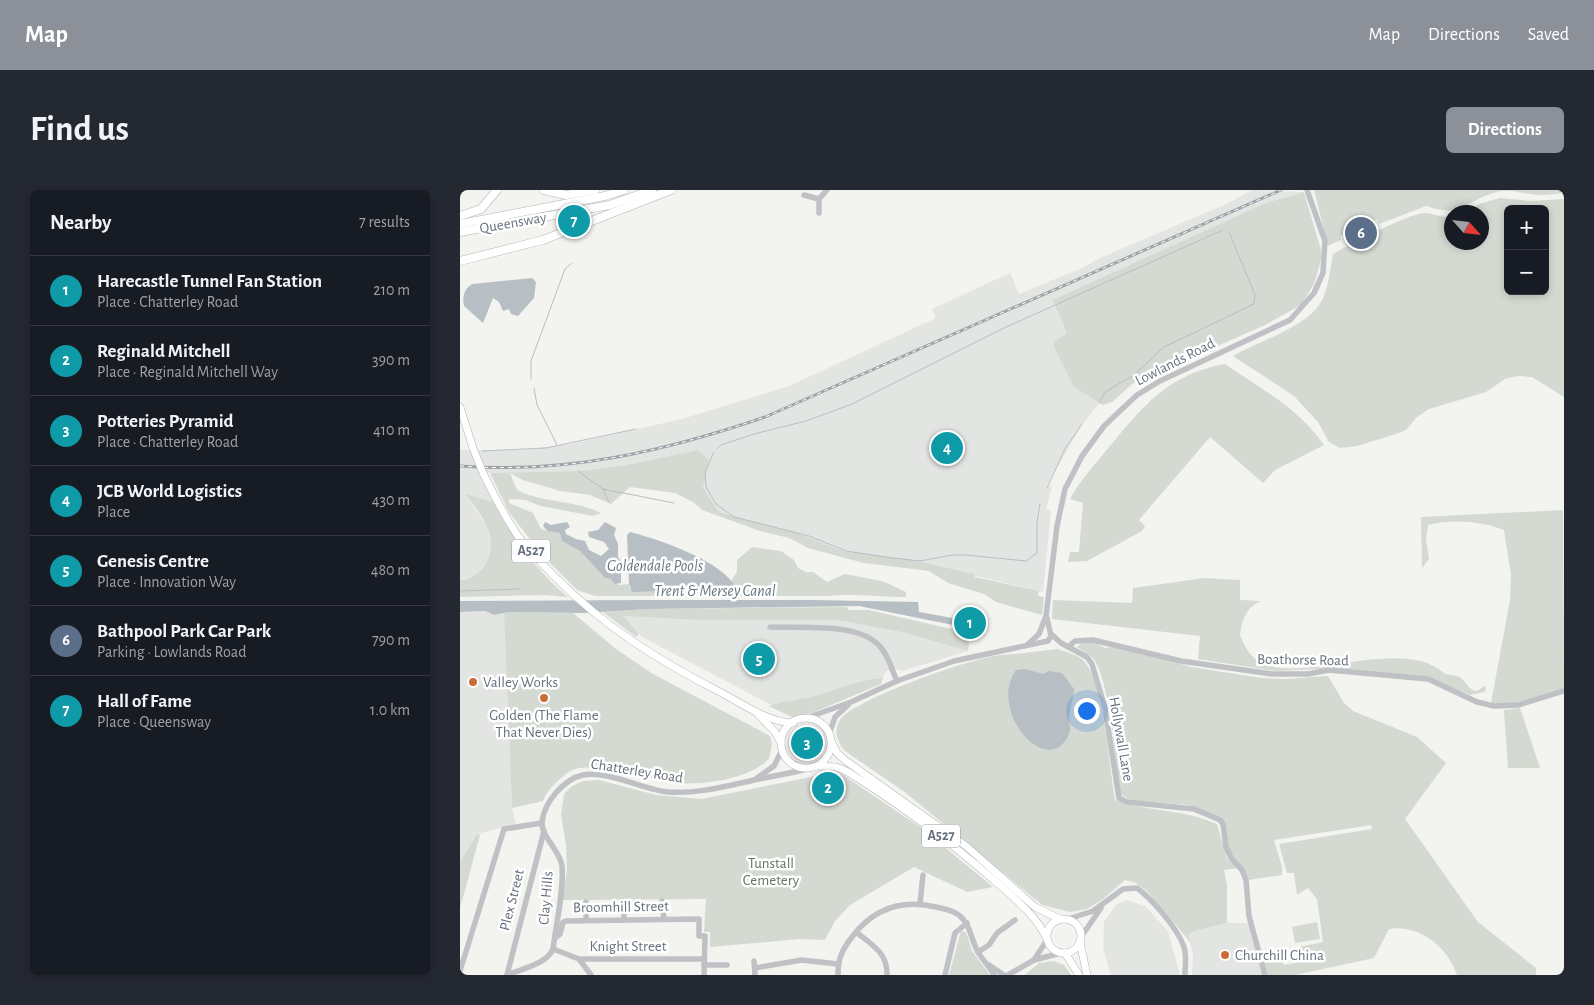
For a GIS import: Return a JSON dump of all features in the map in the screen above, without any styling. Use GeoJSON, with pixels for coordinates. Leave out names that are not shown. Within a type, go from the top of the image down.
{"type":"FeatureCollection","features":[{"type":"Feature","properties":{"kind":"highway"},"geometry":{"type":"LineString","coordinates":[[460,216],[481,209],[497,190]]}},
{"type":"Feature","properties":{"kind":"highway"},"geometry":{"type":"LineString","coordinates":[[544,190],[566,194],[595,190]]}},
{"type":"Feature","properties":{"kind":"highway","name":"Queensway"},"geometry":{"type":"LineString","coordinates":[[460,224],[605,196],[624,190]]}},
{"type":"Feature","properties":{"kind":"highway","name":"Queensway"},"geometry":{"type":"LineString","coordinates":[[460,232],[610,205],[652,190]]}},
{"type":"Feature","properties":{"kind":"highway"},"geometry":{"type":"LineString","coordinates":[[460,261],[543,240],[671,190]]}},
{"type":"Feature","properties":{"kind":"main road","name":"A527"},"geometry":{"type":"LineString","coordinates":[[460,407],[473,448],[492,492],[519,537],[572,594],[596,615],[659,660],[755,711],[793,722]]}},
{"type":"Feature","properties":{"kind":"main road","name":"A527"},"geometry":{"type":"LineString","coordinates":[[755,711],[776,732],[782,747],[794,765],[836,767],[848,772],[920,820],[962,852],[1028,911],[1039,922],[1047,938]]}},
{"type":"Feature","properties":{"kind":"main road","name":"A527"},"geometry":{"type":"LineString","coordinates":[[804,719],[821,723],[837,752],[846,761],[966,846],[1035,907],[1060,919]]}},
{"type":"Feature","properties":{"kind":"main road"},"geometry":{"type":"LineString","coordinates":[[782,747],[785,730],[793,722],[804,719]]}},
{"type":"Feature","properties":{"kind":"main road"},"geometry":{"type":"LineString","coordinates":[[813,767],[829,754],[830,738]]}},
{"type":"Feature","properties":{"kind":"main road"},"geometry":{"type":"LineString","coordinates":[[1080,975],[1063,953],[1051,947],[1047,938],[1049,927],[1060,919],[1068,919],[1078,926],[1087,975]]}},
{"type":"Feature","properties":{"kind":"main road"},"geometry":{"type":"LineString","coordinates":[[1063,953],[1074,950],[1081,939]]}},
{"type":"Feature","properties":{"kind":"street"},"geometry":{"type":"LineString","coordinates":[[819,214],[819,200],[827,190]]}},
{"type":"Feature","properties":{"kind":"street","name":"Lowlands Road"},"geometry":{"type":"LineString","coordinates":[[1040,633],[1046,616],[1061,502],[1071,475],[1104,426],[1138,395],[1160,381],[1290,320],[1308,303],[1323,273],[1325,241],[1307,190]]}},
{"type":"Feature","properties":{"kind":"street"},"geometry":{"type":"LineString","coordinates":[[804,195],[819,200]]}},
{"type":"Feature","properties":{"kind":"street","name":"Lowlands Road"},"geometry":{"type":"LineString","coordinates":[[1046,616],[1050,633]]}},
{"type":"Feature","properties":{"kind":"street"},"geometry":{"type":"LineString","coordinates":[[770,627],[835,629],[867,636],[882,649],[897,681]]}},
{"type":"Feature","properties":{"kind":"street"},"geometry":{"type":"LineString","coordinates":[[804,719],[851,702],[897,681],[954,661],[1044,642],[1050,638],[1050,633],[1044,630],[1028,645]]}},
{"type":"Feature","properties":{"kind":"street"},"geometry":{"type":"LineString","coordinates":[[1040,633],[1044,642]]}},
{"type":"Feature","properties":{"kind":"street","name":"Hollywall Lane"},"geometry":{"type":"LineString","coordinates":[[1050,633],[1061,643],[1087,656],[1097,678],[1105,708],[1119,798],[1127,802],[1194,809],[1220,820],[1223,824],[1226,847],[1231,858],[1242,870],[1246,880],[1249,916],[1265,975]]}},
{"type":"Feature","properties":{"kind":"street","name":"Boathorse Road"},"geometry":{"type":"LineString","coordinates":[[1068,647],[1075,641],[1093,640],[1181,661],[1272,674],[1308,674],[1329,670],[1428,679],[1477,702],[1494,706],[1518,705],[1564,691]]}},
{"type":"Feature","properties":{"kind":"street","name":"Hollywall Lane"},"geometry":{"type":"LineString","coordinates":[[1044,642],[1061,643]]}},
{"type":"Feature","properties":{"kind":"street"},"geometry":{"type":"LineString","coordinates":[[830,738],[834,718],[851,702]]}},
{"type":"Feature","properties":{"kind":"street","name":"Chatterley Road"},"geometry":{"type":"LineString","coordinates":[[753,780],[774,766],[782,747]]}},
{"type":"Feature","properties":{"kind":"street","name":"Chatterley Road"},"geometry":{"type":"LineString","coordinates":[[542,823],[548,806],[557,791],[576,777],[584,775],[604,776],[647,788],[681,792],[702,791],[813,767]]}},
{"type":"Feature","properties":{"kind":"street"},"geometry":{"type":"LineString","coordinates":[[460,971],[504,829],[542,823]]}},
{"type":"Feature","properties":{"kind":"street","name":"Clay Hills"},"geometry":{"type":"LineString","coordinates":[[542,823],[544,831],[557,852],[562,867],[553,949]]}},
{"type":"Feature","properties":{"kind":"street","name":"Plex Street"},"geometry":{"type":"LineString","coordinates":[[507,975],[536,854],[544,831]]}},
{"type":"Feature","properties":{"kind":"street"},"geometry":{"type":"LineString","coordinates":[[920,903],[924,879]]}},
{"type":"Feature","properties":{"kind":"street"},"geometry":{"type":"LineString","coordinates":[[1068,919],[1082,916],[1118,892],[1132,887],[1147,897],[1176,932],[1183,946],[1185,975]]}},
{"type":"Feature","properties":{"kind":"street"},"geometry":{"type":"LineString","coordinates":[[624,901],[624,920]]}},
{"type":"Feature","properties":{"kind":"street"},"geometry":{"type":"LineString","coordinates":[[662,901],[664,919]]}},
{"type":"Feature","properties":{"kind":"street"},"geometry":{"type":"LineString","coordinates":[[586,902],[586,920]]}},
{"type":"Feature","properties":{"kind":"street"},"geometry":{"type":"LineString","coordinates":[[1081,939],[1105,902]]}},
{"type":"Feature","properties":{"kind":"street"},"geometry":{"type":"LineString","coordinates":[[838,975],[840,952],[868,918],[902,904],[920,903],[953,911],[967,923],[978,952],[994,975]]}},
{"type":"Feature","properties":{"kind":"street","name":"Broomhill Street"},"geometry":{"type":"LineString","coordinates":[[555,938],[560,934],[563,922],[699,919],[699,936],[705,936],[704,962]]}},
{"type":"Feature","properties":{"kind":"street"},"geometry":{"type":"LineString","coordinates":[[978,952],[989,945],[997,933],[1015,920]]}},
{"type":"Feature","properties":{"kind":"street"},"geometry":{"type":"LineString","coordinates":[[945,975],[955,933],[967,923]]}},
{"type":"Feature","properties":{"kind":"street"},"geometry":{"type":"LineString","coordinates":[[856,932],[883,955],[887,963],[887,975]]}},
{"type":"Feature","properties":{"kind":"street"},"geometry":{"type":"LineString","coordinates":[[1034,960],[1047,938]]}},
{"type":"Feature","properties":{"kind":"street"},"geometry":{"type":"LineString","coordinates":[[507,975],[542,961],[551,955],[553,949]]}},
{"type":"Feature","properties":{"kind":"street","name":"Knight Street"},"geometry":{"type":"LineString","coordinates":[[553,949],[579,959],[704,962],[727,965]]}},
{"type":"Feature","properties":{"kind":"street"},"geometry":{"type":"LineString","coordinates":[[1008,975],[1034,960],[1063,953]]}},
{"type":"Feature","properties":{"kind":"street"},"geometry":{"type":"LineString","coordinates":[[579,959],[590,974]]}},
{"type":"Feature","properties":{"kind":"street"},"geometry":{"type":"LineString","coordinates":[[754,961],[755,972],[802,960],[838,964]]}},
{"type":"Feature","properties":{"kind":"street"},"geometry":{"type":"LineString","coordinates":[[704,962],[704,975]]}},
{"type":"Feature","properties":{"kind":"street"},"geometry":{"type":"LineString","coordinates":[[989,966],[1004,975]]}},
{"type":"Feature","properties":{"kind":"street"},"geometry":{"type":"LineString","coordinates":[[1017,975],[1024,967]]}},
{"type":"Feature","properties":{"kind":"shaded area"},"geometry":{"type":"Polygon","coordinates":[[[1252,190],[1304,192],[1266,203],[1128,380],[1097,406],[1081,426],[1047,485],[1052,487],[1046,509],[1051,511],[1043,592],[907,559],[842,551],[792,531],[719,512],[703,488],[708,460],[698,450],[626,465],[582,471],[479,473],[493,502],[466,495],[487,526],[491,542],[490,557],[485,568],[477,575],[460,580],[460,450],[521,450],[571,444],[682,419],[789,386],[936,318],[932,309],[1010,273],[1019,294],[1224,205],[1252,190]]]}},
{"type":"Feature","properties":{"kind":"shaded area"},"geometry":{"type":"Polygon","coordinates":[[[485,611],[494,615],[504,613],[512,808],[516,824],[477,834],[460,862],[460,612],[485,611]]]}},
{"type":"Feature","properties":{"kind":"shaded area"},"geometry":{"type":"Polygon","coordinates":[[[622,616],[697,620],[838,620],[906,633],[968,651],[902,671],[896,669],[886,671],[883,678],[826,702],[785,712],[642,637],[622,616]]]}},
{"type":"Feature","properties":{"kind":"shaded area"},"geometry":{"type":"Polygon","coordinates":[[[1127,900],[1145,906],[1168,931],[1180,975],[1111,975],[1103,948],[1104,922],[1116,905],[1127,900]]]}},
{"type":"Feature","properties":{"kind":"shaded area","name":"Churchill China"},"geometry":{"type":"Polygon","coordinates":[[[1227,923],[1248,923],[1254,938],[1262,975],[1192,975],[1193,955],[1188,935],[1194,931],[1227,923]]]}},
{"type":"Feature","properties":{"kind":"green space"},"geometry":{"type":"Polygon","coordinates":[[[1314,190],[1564,190],[1564,193],[1541,195],[1502,191],[1482,197],[1468,205],[1444,205],[1444,210],[1426,206],[1379,224],[1377,219],[1340,236],[1341,240],[1328,246],[1314,190]]]}},
{"type":"Feature","properties":{"kind":"green space"},"geometry":{"type":"Polygon","coordinates":[[[1304,192],[1321,250],[1321,260],[1314,284],[1301,305],[1265,325],[1132,384],[1112,402],[1103,405],[1074,387],[1055,349],[1054,342],[1067,333],[1053,300],[1266,203],[1304,192]]]}},
{"type":"Feature","properties":{"kind":"green space"},"geometry":{"type":"Polygon","coordinates":[[[1500,198],[1530,201],[1564,199],[1564,397],[1532,377],[1518,376],[1505,379],[1486,392],[1429,409],[1417,417],[1406,430],[1357,446],[1340,448],[1329,442],[1318,422],[1294,396],[1233,356],[1281,333],[1305,319],[1314,311],[1326,291],[1333,254],[1406,218],[1425,213],[1444,216],[1444,250],[1489,250],[1489,205],[1478,205],[1500,198]]]}},
{"type":"Feature","properties":{"kind":"green space"},"geometry":{"type":"Polygon","coordinates":[[[1225,364],[1291,410],[1303,420],[1324,445],[1275,470],[1263,483],[1210,437],[1139,520],[1145,526],[1142,531],[1087,561],[1068,562],[1070,552],[1079,552],[1083,503],[1070,499],[1089,471],[1134,417],[1159,393],[1188,375],[1225,364]]]}},
{"type":"Feature","properties":{"kind":"green space"},"geometry":{"type":"Polygon","coordinates":[[[698,450],[709,460],[703,488],[719,512],[792,531],[842,551],[907,559],[1039,591],[1038,596],[1044,597],[1042,615],[996,602],[984,594],[948,583],[929,571],[864,563],[808,548],[789,538],[760,531],[702,510],[693,502],[675,493],[630,487],[611,504],[590,495],[560,491],[523,480],[510,473],[517,490],[601,513],[593,516],[541,506],[525,500],[509,499],[509,503],[533,513],[541,529],[560,533],[564,542],[580,551],[605,578],[611,579],[619,585],[629,584],[630,589],[732,588],[731,581],[737,572],[737,560],[752,547],[781,551],[794,560],[798,568],[806,572],[813,572],[827,582],[845,574],[882,581],[906,592],[906,597],[847,595],[595,596],[577,590],[542,555],[509,512],[490,473],[582,471],[626,465],[698,450]]]}},
{"type":"Feature","properties":{"kind":"green space"},"geometry":{"type":"Polygon","coordinates":[[[465,494],[493,502],[526,553],[568,597],[545,595],[460,597],[460,580],[477,574],[483,568],[490,553],[491,545],[485,523],[465,494]]]}},
{"type":"Feature","properties":{"kind":"green space"},"geometry":{"type":"Polygon","coordinates":[[[1563,510],[1564,689],[1511,704],[1491,703],[1510,600],[1511,575],[1504,530],[1466,522],[1446,522],[1428,525],[1426,539],[1429,559],[1422,568],[1421,517],[1563,510]]]}},
{"type":"Feature","properties":{"kind":"green space"},"geometry":{"type":"Polygon","coordinates":[[[1205,578],[1240,580],[1240,600],[1261,601],[1248,610],[1240,635],[1251,655],[1268,665],[1290,668],[1316,667],[1373,659],[1400,658],[1425,662],[1445,674],[1461,678],[1472,690],[1477,691],[1484,686],[1485,692],[1470,695],[1423,676],[1395,675],[1339,668],[1276,671],[1198,659],[1200,636],[1052,619],[1053,600],[1132,603],[1133,588],[1205,578]]]}},
{"type":"Feature","properties":{"kind":"green space"},"geometry":{"type":"Polygon","coordinates":[[[847,607],[849,610],[869,610],[960,631],[969,643],[968,651],[906,633],[838,620],[697,620],[623,616],[639,634],[636,637],[603,612],[650,609],[847,607]]]}},
{"type":"Feature","properties":{"kind":"green space"},"geometry":{"type":"Polygon","coordinates":[[[504,613],[573,613],[616,649],[653,674],[770,736],[772,744],[769,759],[736,777],[696,783],[659,781],[635,772],[623,770],[576,769],[556,782],[543,801],[512,808],[504,613]]]}},
{"type":"Feature","properties":{"kind":"green space"},"geometry":{"type":"Polygon","coordinates":[[[1083,642],[1096,643],[1105,648],[1112,647],[1143,653],[1191,667],[1262,678],[1286,679],[1328,676],[1344,703],[1353,711],[1417,737],[1446,763],[1405,819],[1478,922],[1536,968],[1536,975],[1457,975],[1447,955],[1431,940],[1411,930],[1400,928],[1389,929],[1374,958],[1295,975],[1268,975],[1264,963],[1283,961],[1284,965],[1301,962],[1299,947],[1323,942],[1317,899],[1308,888],[1297,895],[1294,873],[1287,873],[1279,844],[1372,829],[1371,825],[1274,840],[1282,867],[1282,875],[1248,880],[1245,872],[1229,849],[1225,822],[1188,805],[1130,800],[1119,793],[1112,725],[1105,688],[1095,661],[1077,647],[1083,642]]]}},
{"type":"Feature","properties":{"kind":"green space"},"geometry":{"type":"Polygon","coordinates":[[[1058,649],[1083,660],[1090,671],[1096,687],[1105,726],[1115,800],[1140,807],[1192,816],[1217,824],[1227,859],[1239,868],[1224,870],[1227,886],[1227,923],[1194,931],[1188,935],[1191,943],[1147,891],[1134,882],[1125,880],[1103,899],[1087,909],[1070,912],[1042,905],[906,793],[845,751],[838,740],[836,732],[838,724],[849,712],[916,680],[988,657],[1058,649]]]}},
{"type":"Feature","properties":{"kind":"green space"},"geometry":{"type":"Polygon","coordinates":[[[883,678],[881,684],[812,713],[792,717],[769,706],[816,696],[860,682],[883,678]]]}},
{"type":"Feature","properties":{"kind":"green space"},"geometry":{"type":"Polygon","coordinates":[[[1520,708],[1540,768],[1508,768],[1504,710],[1520,708]]]}},
{"type":"Feature","properties":{"kind":"green space"},"geometry":{"type":"Polygon","coordinates":[[[806,727],[818,732],[823,744],[818,756],[806,761],[794,756],[789,744],[794,732],[806,727]]]}},
{"type":"Feature","properties":{"kind":"green space","name":"Tunstall Cemetery"},"geometry":{"type":"Polygon","coordinates":[[[831,773],[843,775],[920,827],[993,887],[967,892],[914,867],[850,905],[835,921],[825,940],[800,939],[710,947],[710,932],[704,932],[706,899],[562,900],[567,870],[566,845],[561,814],[564,794],[572,786],[583,781],[599,780],[656,795],[701,799],[831,773]]]}},
{"type":"Feature","properties":{"kind":"green space"},"geometry":{"type":"Polygon","coordinates":[[[477,834],[480,835],[460,908],[460,862],[477,834]]]}},
{"type":"Feature","properties":{"kind":"green space"},"geometry":{"type":"Polygon","coordinates":[[[1317,922],[1320,939],[1295,943],[1292,927],[1317,922]]]}},
{"type":"Feature","properties":{"kind":"green space"},"geometry":{"type":"Polygon","coordinates":[[[961,931],[966,932],[972,951],[990,975],[949,975],[961,931]]]}},
{"type":"Feature","properties":{"kind":"green space"},"geometry":{"type":"Polygon","coordinates":[[[1054,961],[1064,965],[1071,975],[1025,975],[1039,963],[1054,961]]]}},
{"type":"Feature","properties":{"kind":"water"},"geometry":{"type":"Polygon","coordinates":[[[532,278],[536,282],[534,298],[518,316],[511,314],[509,309],[503,311],[499,302],[493,298],[483,323],[464,306],[464,294],[472,284],[532,278]]]}},
{"type":"Feature","properties":{"kind":"water","name":"Goldendale Pools"},"geometry":{"type":"Polygon","coordinates":[[[545,522],[551,525],[567,522],[570,527],[565,530],[566,534],[585,541],[589,550],[601,556],[609,549],[604,542],[589,537],[588,532],[598,530],[605,522],[616,528],[614,535],[618,544],[618,557],[621,561],[621,583],[615,584],[611,579],[605,578],[580,551],[562,541],[560,533],[548,531],[543,526],[545,522]]]}},
{"type":"Feature","properties":{"kind":"water","name":"Goldendale Pools"},"geometry":{"type":"Polygon","coordinates":[[[630,532],[671,545],[700,558],[724,574],[733,583],[732,588],[632,592],[629,584],[627,535],[630,532]]]}},
{"type":"Feature","properties":{"kind":"water"},"geometry":{"type":"Polygon","coordinates":[[[460,601],[918,602],[919,612],[958,619],[968,624],[953,625],[859,606],[650,609],[583,613],[509,612],[494,615],[485,611],[460,612],[460,601]]]}},
{"type":"Feature","properties":{"kind":"water"},"geometry":{"type":"Polygon","coordinates":[[[1025,669],[1043,674],[1049,671],[1062,673],[1074,689],[1069,719],[1070,731],[1061,745],[1050,750],[1037,746],[1025,736],[1015,722],[1009,705],[1009,687],[1016,670],[1025,669]]]}},
{"type":"Feature","properties":{"kind":"waterway"},"geometry":{"type":"LineString","coordinates":[[717,449],[721,445],[754,434],[806,421],[852,404],[1004,328],[1223,230]]}},
{"type":"Feature","properties":{"kind":"waterway"},"geometry":{"type":"LineString","coordinates":[[1099,403],[1105,392],[1134,375],[1164,347],[1254,304],[1255,295],[1229,232]]}},
{"type":"Feature","properties":{"kind":"waterway"},"geometry":{"type":"LineString","coordinates":[[531,379],[531,361],[565,269],[572,263]]}},
{"type":"Feature","properties":{"kind":"waterway"},"geometry":{"type":"LineString","coordinates":[[534,388],[537,405],[557,445]]}},
{"type":"Feature","properties":{"kind":"waterway"},"geometry":{"type":"LineString","coordinates":[[1047,488],[1065,449],[1082,424]]}},
{"type":"Feature","properties":{"kind":"waterway"},"geometry":{"type":"LineString","coordinates":[[482,451],[546,448],[636,429]]}},
{"type":"Feature","properties":{"kind":"waterway"},"geometry":{"type":"LineString","coordinates":[[714,452],[705,472],[706,487],[716,504],[734,517],[809,536],[846,551],[920,561],[952,555],[1026,561],[1037,553],[1037,522],[1040,504]]}},
{"type":"Feature","properties":{"kind":"waterway"},"geometry":{"type":"LineString","coordinates":[[578,471],[603,489],[674,503]]}},
{"type":"Feature","properties":{"kind":"waterway"},"geometry":{"type":"LineString","coordinates":[[603,489],[609,502]]}},
{"type":"Feature","properties":{"kind":"waterway"},"geometry":{"type":"LineString","coordinates":[[460,591],[520,589]]}},
{"type":"Feature","properties":{"kind":"railway"},"geometry":{"type":"LineString","coordinates":[[460,466],[500,468],[539,466],[578,463],[616,457],[653,450],[765,417],[1281,190]]}},
{"type":"Feature","properties":{"kind":"place","name":"Hall of Fame"},"geometry":{"type":"Point","coordinates":[574,221]}},
{"type":"Feature","properties":{"kind":"place","name":"Bathpool Park Car Park"},"geometry":{"type":"Point","coordinates":[1361,233]}},
{"type":"Feature","properties":{"kind":"place","name":"JCB World Logistics"},"geometry":{"type":"Point","coordinates":[947,448]}},
{"type":"Feature","properties":{"kind":"place","name":"Harecastle Tunnel Fan Station"},"geometry":{"type":"Point","coordinates":[970,623]}},
{"type":"Feature","properties":{"kind":"place","name":"Genesis Centre"},"geometry":{"type":"Point","coordinates":[759,659]}},
{"type":"Feature","properties":{"kind":"place","name":"Valley Works"},"geometry":{"type":"Point","coordinates":[473,682]}},
{"type":"Feature","properties":{"kind":"place","name":"Golden (The Flame That Never Dies)"},"geometry":{"type":"Point","coordinates":[544,698]}},
{"type":"Feature","properties":{"kind":"place","name":"Potteries Pyramid"},"geometry":{"type":"Point","coordinates":[807,743]}},
{"type":"Feature","properties":{"kind":"place","name":"Reginald Mitchell"},"geometry":{"type":"Point","coordinates":[828,788]}},
{"type":"Feature","properties":{"kind":"place","name":"Churchill China"},"geometry":{"type":"Point","coordinates":[1225,955]}},
{"type":"Feature","properties":{"kind":"water label","name":"Trent & Mersey Canal"},"geometry":{"type":"Point","coordinates":[715,591]}}]}
